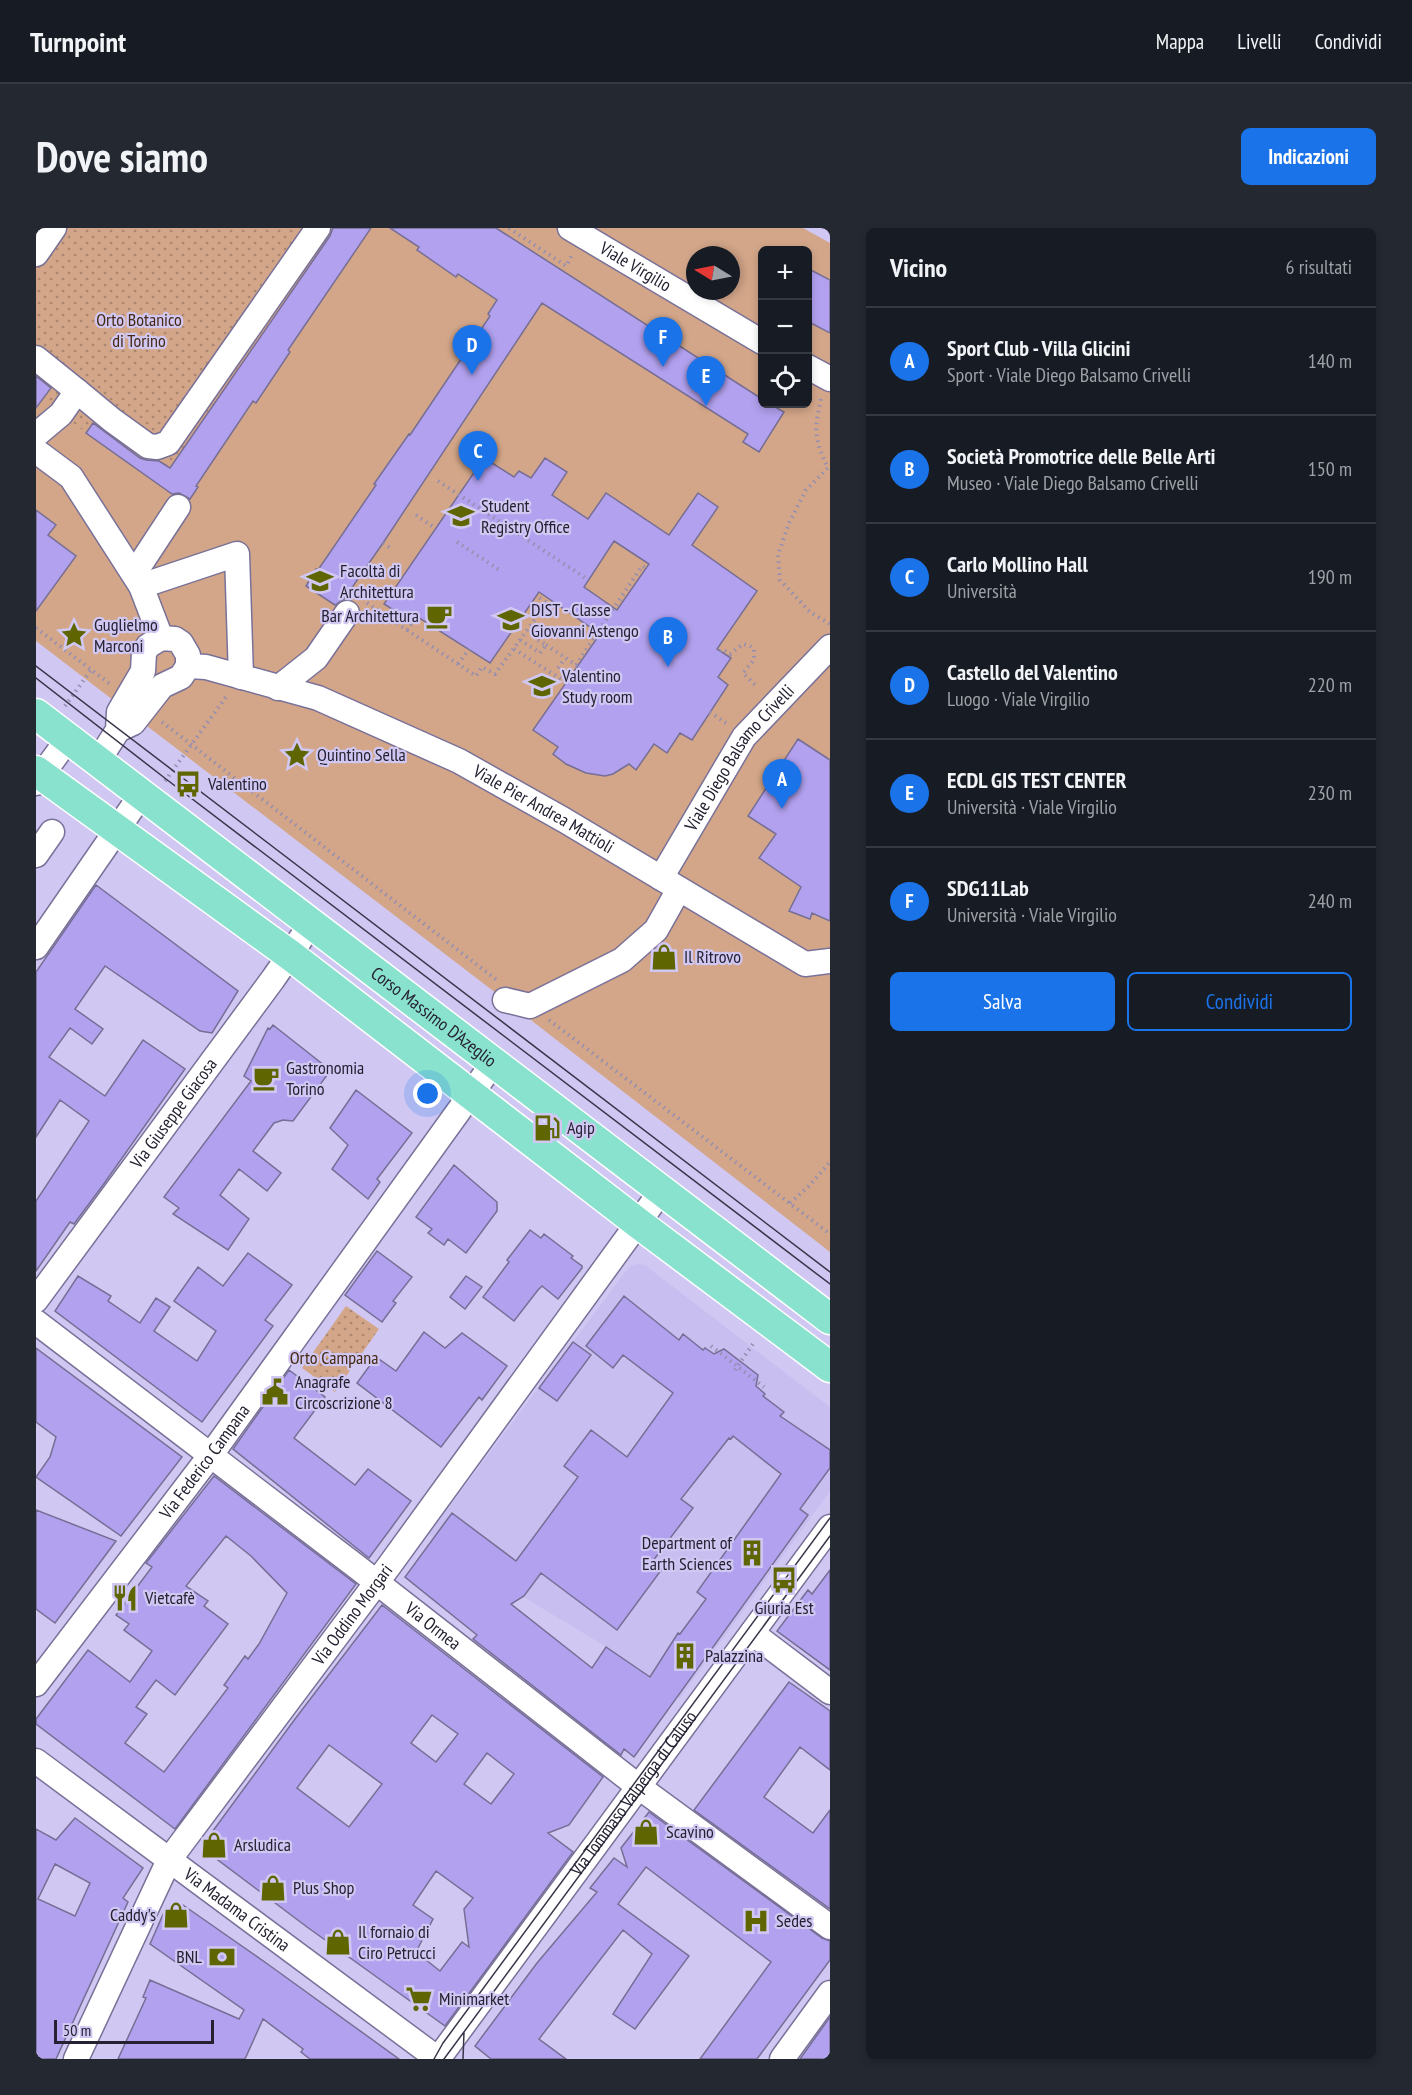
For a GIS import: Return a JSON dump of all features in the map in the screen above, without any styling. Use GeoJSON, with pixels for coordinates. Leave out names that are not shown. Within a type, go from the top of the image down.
{"type":"FeatureCollection","features":[{"type":"Feature","properties":{"kind":"main road","name":"Corso Massimo D'Azeglio"},"geometry":{"type":"LineString","coordinates":[[36,714],[830,1319]]}},
{"type":"Feature","properties":{"kind":"main road"},"geometry":{"type":"LineString","coordinates":[[38,776],[290,955],[638,1223],[830,1367]]}},
{"type":"Feature","properties":{"kind":"street"},"geometry":{"type":"LineString","coordinates":[[36,254],[54,228]]}},
{"type":"Feature","properties":{"kind":"street"},"geometry":{"type":"LineString","coordinates":[[36,358],[148,446],[158,447],[168,443],[318,228]]}},
{"type":"Feature","properties":{"kind":"street","name":"Viale Virgilio"},"geometry":{"type":"LineString","coordinates":[[570,228],[758,340]]}},
{"type":"Feature","properties":{"kind":"street"},"geometry":{"type":"LineString","coordinates":[[812,370],[830,379]]}},
{"type":"Feature","properties":{"kind":"street"},"geometry":{"type":"LineString","coordinates":[[36,435],[61,414],[77,391]]}},
{"type":"Feature","properties":{"kind":"street"},"geometry":{"type":"LineString","coordinates":[[36,451],[71,477],[137,580],[161,638]]}},
{"type":"Feature","properties":{"kind":"street"},"geometry":{"type":"LineString","coordinates":[[137,580],[178,507]]}},
{"type":"Feature","properties":{"kind":"street"},"geometry":{"type":"LineString","coordinates":[[137,580],[241,549],[235,684]]}},
{"type":"Feature","properties":{"kind":"street"},"geometry":{"type":"LineString","coordinates":[[279,688],[316,658],[347,613]]}},
{"type":"Feature","properties":{"kind":"street"},"geometry":{"type":"LineString","coordinates":[[98,761],[118,730],[133,723],[136,703],[143,671],[144,653],[148,646],[161,638],[175,639],[182,643],[188,655],[188,666],[181,677],[136,703]]}},
{"type":"Feature","properties":{"kind":"street","name":"Viale Diego Balsamo Crivelli"},"geometry":{"type":"LineString","coordinates":[[530,1006],[622,960],[656,930],[670,883],[744,737],[830,647]]}},
{"type":"Feature","properties":{"kind":"street","name":"Viale Pier Andrea Mattioli"},"geometry":{"type":"LineString","coordinates":[[188,666],[206,667],[235,684],[279,688],[318,698],[459,761],[564,820],[805,964],[830,961]]}},
{"type":"Feature","properties":{"kind":"street"},"geometry":{"type":"LineString","coordinates":[[38,776],[68,739]]}},
{"type":"Feature","properties":{"kind":"street"},"geometry":{"type":"LineString","coordinates":[[36,947],[141,795]]}},
{"type":"Feature","properties":{"kind":"street"},"geometry":{"type":"LineString","coordinates":[[36,855],[52,832]]}},
{"type":"Feature","properties":{"kind":"street","name":"Via Giuseppe Giacosa"},"geometry":{"type":"LineString","coordinates":[[36,1300],[311,924]]}},
{"type":"Feature","properties":{"kind":"street"},"geometry":{"type":"LineString","coordinates":[[505,1000],[530,1006]]}},
{"type":"Feature","properties":{"kind":"street","name":"Via Federico Campana"},"geometry":{"type":"LineString","coordinates":[[36,1684],[210,1456],[494,1062]]}},
{"type":"Feature","properties":{"kind":"street","name":"Via Oddino Morgari"},"geometry":{"type":"LineString","coordinates":[[76,2059],[169,1860],[663,1190]]}},
{"type":"Feature","properties":{"kind":"street","name":"Via Ormea"},"geometry":{"type":"LineString","coordinates":[[36,1322],[639,1787],[830,1927]]}},
{"type":"Feature","properties":{"kind":"street","name":"Via Tommaso Valperga di Caluso"},"geometry":{"type":"LineString","coordinates":[[438,2059],[830,1527]]}},
{"type":"Feature","properties":{"kind":"street"},"geometry":{"type":"LineString","coordinates":[[752,1633],[830,1692]]}},
{"type":"Feature","properties":{"kind":"street","name":"Via Madama Cristina"},"geometry":{"type":"LineString","coordinates":[[36,1761],[438,2059]]}},
{"type":"Feature","properties":{"kind":"street"},"geometry":{"type":"LineString","coordinates":[[782,2059],[830,1993]]}},
{"type":"Feature","properties":{"kind":"path"},"geometry":{"type":"LineString","coordinates":[[509,228],[566,266]]}},
{"type":"Feature","properties":{"kind":"path"},"geometry":{"type":"LineString","coordinates":[[830,379],[822,394],[816,426],[816,444],[828,468],[806,490],[789,522],[778,555],[780,580],[810,612],[830,624]]}},
{"type":"Feature","properties":{"kind":"path"},"geometry":{"type":"LineString","coordinates":[[438,481],[587,579]]}},
{"type":"Feature","properties":{"kind":"path"},"geometry":{"type":"LineString","coordinates":[[416,515],[435,528]]}},
{"type":"Feature","properties":{"kind":"path"},"geometry":{"type":"LineString","coordinates":[[457,542],[461,548],[501,571]]}},
{"type":"Feature","properties":{"kind":"path"},"geometry":{"type":"LineString","coordinates":[[383,543],[392,549]]}},
{"type":"Feature","properties":{"kind":"path"},"geometry":{"type":"LineString","coordinates":[[538,640],[577,666],[642,566],[645,568]]}},
{"type":"Feature","properties":{"kind":"path"},"geometry":{"type":"LineString","coordinates":[[347,613],[366,603],[476,676],[482,667],[495,674],[547,603],[537,596]]}},
{"type":"Feature","properties":{"kind":"path"},"geometry":{"type":"LineString","coordinates":[[393,621],[398,612]]}},
{"type":"Feature","properties":{"kind":"path"},"geometry":{"type":"LineString","coordinates":[[407,630],[417,616]]}},
{"type":"Feature","properties":{"kind":"path"},"geometry":{"type":"LineString","coordinates":[[36,628],[192,744],[530,1006],[830,1234]]}},
{"type":"Feature","properties":{"kind":"path"},"geometry":{"type":"LineString","coordinates":[[520,640],[540,653],[546,645]]}},
{"type":"Feature","properties":{"kind":"path"},"geometry":{"type":"LineString","coordinates":[[720,651],[722,649],[730,654],[743,644],[754,649],[754,660],[743,673],[757,687]]}},
{"type":"Feature","properties":{"kind":"path"},"geometry":{"type":"LineString","coordinates":[[458,664],[469,649]]}},
{"type":"Feature","properties":{"kind":"path"},"geometry":{"type":"LineString","coordinates":[[514,649],[567,682]]}},
{"type":"Feature","properties":{"kind":"path"},"geometry":{"type":"LineString","coordinates":[[558,668],[565,658]]}},
{"type":"Feature","properties":{"kind":"path"},"geometry":{"type":"LineString","coordinates":[[172,771],[235,684]]}},
{"type":"Feature","properties":{"kind":"path"},"geometry":{"type":"LineString","coordinates":[[710,712],[726,723]]}},
{"type":"Feature","properties":{"kind":"path"},"geometry":{"type":"LineString","coordinates":[[790,1203],[830,1162]]}},
{"type":"Feature","properties":{"kind":"path"},"geometry":{"type":"LineString","coordinates":[[736,1368],[756,1340]]}},
{"type":"Feature","properties":{"kind":"path"},"geometry":{"type":"LineString","coordinates":[[711,1346],[764,1388]]}},
{"type":"Feature","properties":{"kind":"shaded area"},"geometry":{"type":"Polygon","coordinates":[[[639,1264],[646,1266],[830,1407],[830,1491],[680,1698],[605,1646],[535,1604],[429,1534],[626,1271],[631,1266],[639,1264]]]}},
{"type":"Feature","properties":{"kind":"green space"},"geometry":{"type":"Polygon","coordinates":[[[36,228],[803,228],[830,243],[830,1252],[36,641],[36,228]]]}},
{"type":"Feature","properties":{"kind":"green space","name":"Orto Botanico di Torino"},"geometry":{"type":"Polygon","coordinates":[[[47,228],[333,228],[158,485],[36,396],[36,244],[47,228]]]}},
{"type":"Feature","properties":{"kind":"green space","name":"Orto Campana"},"geometry":{"type":"Polygon","coordinates":[[[346,1306],[379,1329],[335,1392],[302,1368],[346,1306]]]}},
{"type":"Feature","properties":{"kind":"building"},"geometry":{"type":"Polygon","coordinates":[[[333,228],[371,228],[288,350],[290,352],[256,403],[253,401],[196,486],[198,487],[190,499],[179,493],[172,494],[86,433],[93,423],[140,458],[159,461],[170,468],[330,236],[333,228]]]}},
{"type":"Feature","properties":{"kind":"building"},"geometry":{"type":"Polygon","coordinates":[[[390,228],[496,228],[758,396],[758,408],[777,408],[784,412],[759,452],[743,442],[748,434],[542,303],[383,543],[344,599],[335,605],[306,586],[490,316],[488,314],[497,300],[458,274],[456,277],[417,250],[419,247],[390,228]]]}},
{"type":"Feature","properties":{"kind":"building"},"geometry":{"type":"Polygon","coordinates":[[[812,271],[830,280],[830,333],[812,324],[812,271]]]}},
{"type":"Feature","properties":{"kind":"building"},"geometry":{"type":"Polygon","coordinates":[[[36,376],[51,388],[36,408],[36,376]]]}},
{"type":"Feature","properties":{"kind":"building"},"geometry":{"type":"Polygon","coordinates":[[[484,458],[514,477],[519,471],[531,478],[545,458],[567,472],[552,495],[588,519],[606,493],[669,535],[698,493],[718,507],[692,545],[757,591],[717,649],[731,658],[718,677],[728,685],[692,740],[680,733],[667,753],[654,744],[636,770],[629,764],[605,776],[586,773],[566,764],[553,754],[558,747],[533,730],[600,634],[539,592],[490,663],[410,612],[406,618],[384,604],[484,458]],[[614,541],[584,587],[617,610],[649,564],[614,541]]]}},
{"type":"Feature","properties":{"kind":"building"},"geometry":{"type":"Polygon","coordinates":[[[36,510],[56,525],[48,535],[76,556],[36,611],[36,510]]]}},
{"type":"Feature","properties":{"kind":"building"},"geometry":{"type":"Polygon","coordinates":[[[798,739],[830,760],[830,921],[812,913],[810,919],[789,911],[801,887],[759,858],[776,834],[748,816],[798,739]]]}},
{"type":"Feature","properties":{"kind":"building"},"geometry":{"type":"Polygon","coordinates":[[[96,885],[238,991],[212,1033],[200,1031],[105,966],[75,1009],[103,1029],[92,1044],[70,1028],[49,1057],[105,1096],[143,1040],[185,1069],[103,1185],[74,1224],[70,1222],[36,1271],[36,1201],[89,1121],[60,1100],[36,1137],[36,972],[96,885]]]}},
{"type":"Feature","properties":{"kind":"building"},"geometry":{"type":"Polygon","coordinates":[[[273,1025],[325,1066],[328,1074],[293,1121],[283,1120],[274,1123],[253,1151],[281,1173],[267,1191],[239,1169],[220,1195],[249,1219],[228,1250],[173,1214],[179,1208],[164,1197],[251,1081],[244,1076],[268,1028],[270,1029],[273,1025]]]}},
{"type":"Feature","properties":{"kind":"building"},"geometry":{"type":"Polygon","coordinates":[[[356,1090],[412,1133],[377,1179],[380,1182],[368,1199],[332,1169],[348,1145],[330,1128],[356,1090]]]}},
{"type":"Feature","properties":{"kind":"building"},"geometry":{"type":"Polygon","coordinates":[[[454,1165],[497,1202],[497,1211],[466,1253],[448,1239],[444,1245],[428,1233],[432,1229],[416,1217],[454,1165]]]}},
{"type":"Feature","properties":{"kind":"building"},"geometry":{"type":"Polygon","coordinates":[[[530,1230],[541,1238],[544,1234],[573,1256],[571,1258],[582,1268],[558,1299],[542,1286],[514,1321],[483,1297],[530,1230]]]}},
{"type":"Feature","properties":{"kind":"building"},"geometry":{"type":"Polygon","coordinates":[[[377,1251],[412,1277],[393,1301],[396,1303],[382,1322],[345,1295],[377,1251]]]}},
{"type":"Feature","properties":{"kind":"building"},"geometry":{"type":"Polygon","coordinates":[[[248,1253],[292,1285],[265,1320],[273,1326],[202,1422],[55,1311],[78,1276],[111,1296],[108,1301],[140,1323],[156,1298],[170,1307],[154,1331],[197,1361],[216,1331],[174,1301],[198,1267],[223,1286],[248,1253]]]}},
{"type":"Feature","properties":{"kind":"building"},"geometry":{"type":"Polygon","coordinates":[[[466,1276],[482,1287],[465,1309],[450,1297],[466,1276]]]}},
{"type":"Feature","properties":{"kind":"building"},"geometry":{"type":"Polygon","coordinates":[[[624,1296],[679,1340],[683,1334],[703,1350],[705,1348],[714,1354],[724,1349],[758,1375],[756,1386],[765,1394],[763,1396],[784,1412],[780,1416],[830,1450],[830,1468],[800,1509],[808,1515],[634,1757],[624,1749],[621,1755],[473,1639],[477,1635],[405,1577],[452,1513],[516,1561],[578,1477],[564,1466],[591,1430],[627,1457],[673,1393],[623,1355],[613,1368],[586,1346],[624,1296]],[[733,1436],[729,1438],[681,1499],[693,1508],[652,1562],[662,1569],[617,1630],[541,1573],[524,1596],[511,1604],[592,1668],[606,1647],[650,1677],[678,1633],[680,1634],[706,1599],[697,1592],[781,1474],[733,1436]]]}},
{"type":"Feature","properties":{"kind":"building"},"geometry":{"type":"Polygon","coordinates":[[[424,1332],[445,1348],[462,1333],[507,1366],[482,1400],[479,1397],[441,1447],[357,1383],[376,1357],[396,1371],[424,1332]]]}},
{"type":"Feature","properties":{"kind":"building"},"geometry":{"type":"Polygon","coordinates":[[[573,1342],[591,1355],[557,1401],[539,1388],[573,1342]]]}},
{"type":"Feature","properties":{"kind":"building"},"geometry":{"type":"Polygon","coordinates":[[[36,1348],[182,1457],[121,1536],[36,1477],[50,1457],[56,1437],[36,1422],[36,1348]]]}},
{"type":"Feature","properties":{"kind":"building"},"geometry":{"type":"Polygon","coordinates":[[[289,1370],[325,1397],[294,1438],[355,1485],[368,1469],[411,1501],[369,1558],[233,1449],[289,1370]]]}},
{"type":"Feature","properties":{"kind":"building"},"geometry":{"type":"Polygon","coordinates":[[[214,1476],[356,1584],[175,1829],[36,1724],[36,1719],[88,1650],[130,1682],[152,1651],[124,1630],[129,1624],[116,1615],[152,1567],[146,1563],[214,1476]],[[226,1536],[186,1586],[208,1601],[204,1606],[228,1624],[175,1695],[156,1680],[136,1707],[147,1714],[125,1743],[164,1772],[228,1688],[224,1685],[245,1656],[248,1659],[259,1644],[287,1593],[251,1556],[226,1536]]]}},
{"type":"Feature","properties":{"kind":"building"},"geometry":{"type":"Polygon","coordinates":[[[36,1510],[116,1541],[55,1623],[36,1609],[36,1510]]]}},
{"type":"Feature","properties":{"kind":"building"},"geometry":{"type":"Polygon","coordinates":[[[830,1570],[830,1670],[777,1631],[808,1590],[812,1594],[830,1570]]]}},
{"type":"Feature","properties":{"kind":"building"},"geometry":{"type":"Polygon","coordinates":[[[382,1605],[603,1777],[569,1825],[548,1833],[573,1852],[445,2026],[210,1854],[207,1839],[382,1605]],[[432,1715],[411,1743],[436,1762],[458,1734],[432,1715]],[[329,1745],[297,1788],[349,1827],[382,1784],[329,1745]],[[487,1753],[464,1784],[491,1804],[514,1774],[487,1753]],[[436,1871],[413,1905],[433,1919],[416,1952],[440,1971],[462,1942],[469,1947],[464,1909],[473,1898],[436,1871]]]}},
{"type":"Feature","properties":{"kind":"building"},"geometry":{"type":"Polygon","coordinates":[[[789,1682],[830,1711],[830,1770],[800,1747],[764,1797],[813,1833],[830,1810],[830,1909],[694,1810],[789,1682]]]}},
{"type":"Feature","properties":{"kind":"building"},"geometry":{"type":"Polygon","coordinates":[[[649,1812],[822,1938],[830,1941],[830,1960],[757,2059],[700,2059],[771,1962],[646,1867],[618,1904],[689,1956],[635,2029],[613,2014],[652,1954],[623,1930],[539,2039],[566,2059],[491,2059],[475,2046],[537,1963],[597,1892],[590,1888],[614,1858],[627,1867],[621,1848],[649,1812]]]}},
{"type":"Feature","properties":{"kind":"building"},"geometry":{"type":"Polygon","coordinates":[[[75,1818],[143,1868],[123,1898],[128,1902],[56,2059],[36,2059],[36,1829],[56,1840],[75,1818]],[[55,1864],[38,1899],[75,1916],[90,1883],[55,1864]]]}},
{"type":"Feature","properties":{"kind":"building"},"geometry":{"type":"Polygon","coordinates":[[[183,1905],[399,2059],[310,2059],[301,2052],[303,2049],[263,2019],[245,2059],[118,2059],[146,1998],[143,1997],[150,1980],[239,2019],[244,2010],[150,1944],[165,1910],[183,1905]]]}},
{"type":"Feature","properties":{"kind":"building"},"geometry":{"type":"Polygon","coordinates":[[[830,2017],[830,2059],[800,2059],[830,2017]]]}},
{"type":"Feature","properties":{"kind":"tram line"},"geometry":{"type":"LineString","coordinates":[[36,666],[830,1272]]}},
{"type":"Feature","properties":{"kind":"tram line"},"geometry":{"type":"LineString","coordinates":[[36,678],[830,1284]]}},
{"type":"Feature","properties":{"kind":"tram line"},"geometry":{"type":"LineString","coordinates":[[434,2059],[443,2043],[830,1518]]}},
{"type":"Feature","properties":{"kind":"tram line"},"geometry":{"type":"LineString","coordinates":[[444,2059],[830,1536]]}},
{"type":"Feature","properties":{"kind":"tram line"},"geometry":{"type":"LineString","coordinates":[[463,2059],[464,2032]]}},
{"type":"Feature","properties":{"kind":"place","name":"SDG11Lab"},"geometry":{"type":"Point","coordinates":[663,367]}},
{"type":"Feature","properties":{"kind":"place","name":"Castello del Valentino"},"geometry":{"type":"Point","coordinates":[472,375]}},
{"type":"Feature","properties":{"kind":"place","name":"ECDL GIS TEST CENTER"},"geometry":{"type":"Point","coordinates":[706,406]}},
{"type":"Feature","properties":{"kind":"place","name":"Carlo Mollino Hall"},"geometry":{"type":"Point","coordinates":[478,481]}},
{"type":"Feature","properties":{"kind":"place","name":"Student Registry Office"},"geometry":{"type":"Point","coordinates":[461,516]}},
{"type":"Feature","properties":{"kind":"place","name":"Facoltà di Architettura"},"geometry":{"type":"Point","coordinates":[320,581]}},
{"type":"Feature","properties":{"kind":"place","name":"Bar Architettura"},"geometry":{"type":"Point","coordinates":[439,616]}},
{"type":"Feature","properties":{"kind":"place","name":"DIST - Classe Giovanni Astengo"},"geometry":{"type":"Point","coordinates":[511,620]}},
{"type":"Feature","properties":{"kind":"place","name":"Guglielmo Marconi"},"geometry":{"type":"Point","coordinates":[74,635]}},
{"type":"Feature","properties":{"kind":"place","name":"Società Promotrice delle Belle Arti"},"geometry":{"type":"Point","coordinates":[668,667]}},
{"type":"Feature","properties":{"kind":"place","name":"Valentino Study room"},"geometry":{"type":"Point","coordinates":[542,686]}},
{"type":"Feature","properties":{"kind":"place","name":"Quintino Sella"},"geometry":{"type":"Point","coordinates":[297,755]}},
{"type":"Feature","properties":{"kind":"place","name":"Valentino"},"geometry":{"type":"Point","coordinates":[188,784]}},
{"type":"Feature","properties":{"kind":"place","name":"Sport Club - Villa Glicini"},"geometry":{"type":"Point","coordinates":[782,809]}},
{"type":"Feature","properties":{"kind":"place","name":"Il Ritrovo"},"geometry":{"type":"Point","coordinates":[664,957]}},
{"type":"Feature","properties":{"kind":"place","name":"Gastronomia Torino"},"geometry":{"type":"Point","coordinates":[266,1078]}},
{"type":"Feature","properties":{"kind":"place","name":"Agip"},"geometry":{"type":"Point","coordinates":[547,1128]}},
{"type":"Feature","properties":{"kind":"place","name":"Anagrafe Circoscrizione 8"},"geometry":{"type":"Point","coordinates":[275,1392]}},
{"type":"Feature","properties":{"kind":"place","name":"Department of Earth Sciences"},"geometry":{"type":"Point","coordinates":[752,1553]}},
{"type":"Feature","properties":{"kind":"place","name":"Giuria Est"},"geometry":{"type":"Point","coordinates":[784,1580]}},
{"type":"Feature","properties":{"kind":"place","name":"Vietcafè"},"geometry":{"type":"Point","coordinates":[125,1598]}},
{"type":"Feature","properties":{"kind":"place","name":"Palazzina"},"geometry":{"type":"Point","coordinates":[685,1656]}},
{"type":"Feature","properties":{"kind":"place","name":"Scavino"},"geometry":{"type":"Point","coordinates":[646,1832]}},
{"type":"Feature","properties":{"kind":"place","name":"Arsludica"},"geometry":{"type":"Point","coordinates":[214,1845]}},
{"type":"Feature","properties":{"kind":"place","name":"Plus Shop"},"geometry":{"type":"Point","coordinates":[273,1888]}},
{"type":"Feature","properties":{"kind":"place","name":"Caddy's"},"geometry":{"type":"Point","coordinates":[176,1915]}},
{"type":"Feature","properties":{"kind":"place","name":"Sedes"},"geometry":{"type":"Point","coordinates":[756,1921]}},
{"type":"Feature","properties":{"kind":"place","name":"Il fornaio di Ciro Petrucci"},"geometry":{"type":"Point","coordinates":[338,1942]}},
{"type":"Feature","properties":{"kind":"place","name":"BNL"},"geometry":{"type":"Point","coordinates":[222,1957]}},
{"type":"Feature","properties":{"kind":"place","name":"Minimarket"},"geometry":{"type":"Point","coordinates":[419,1999]}}]}
